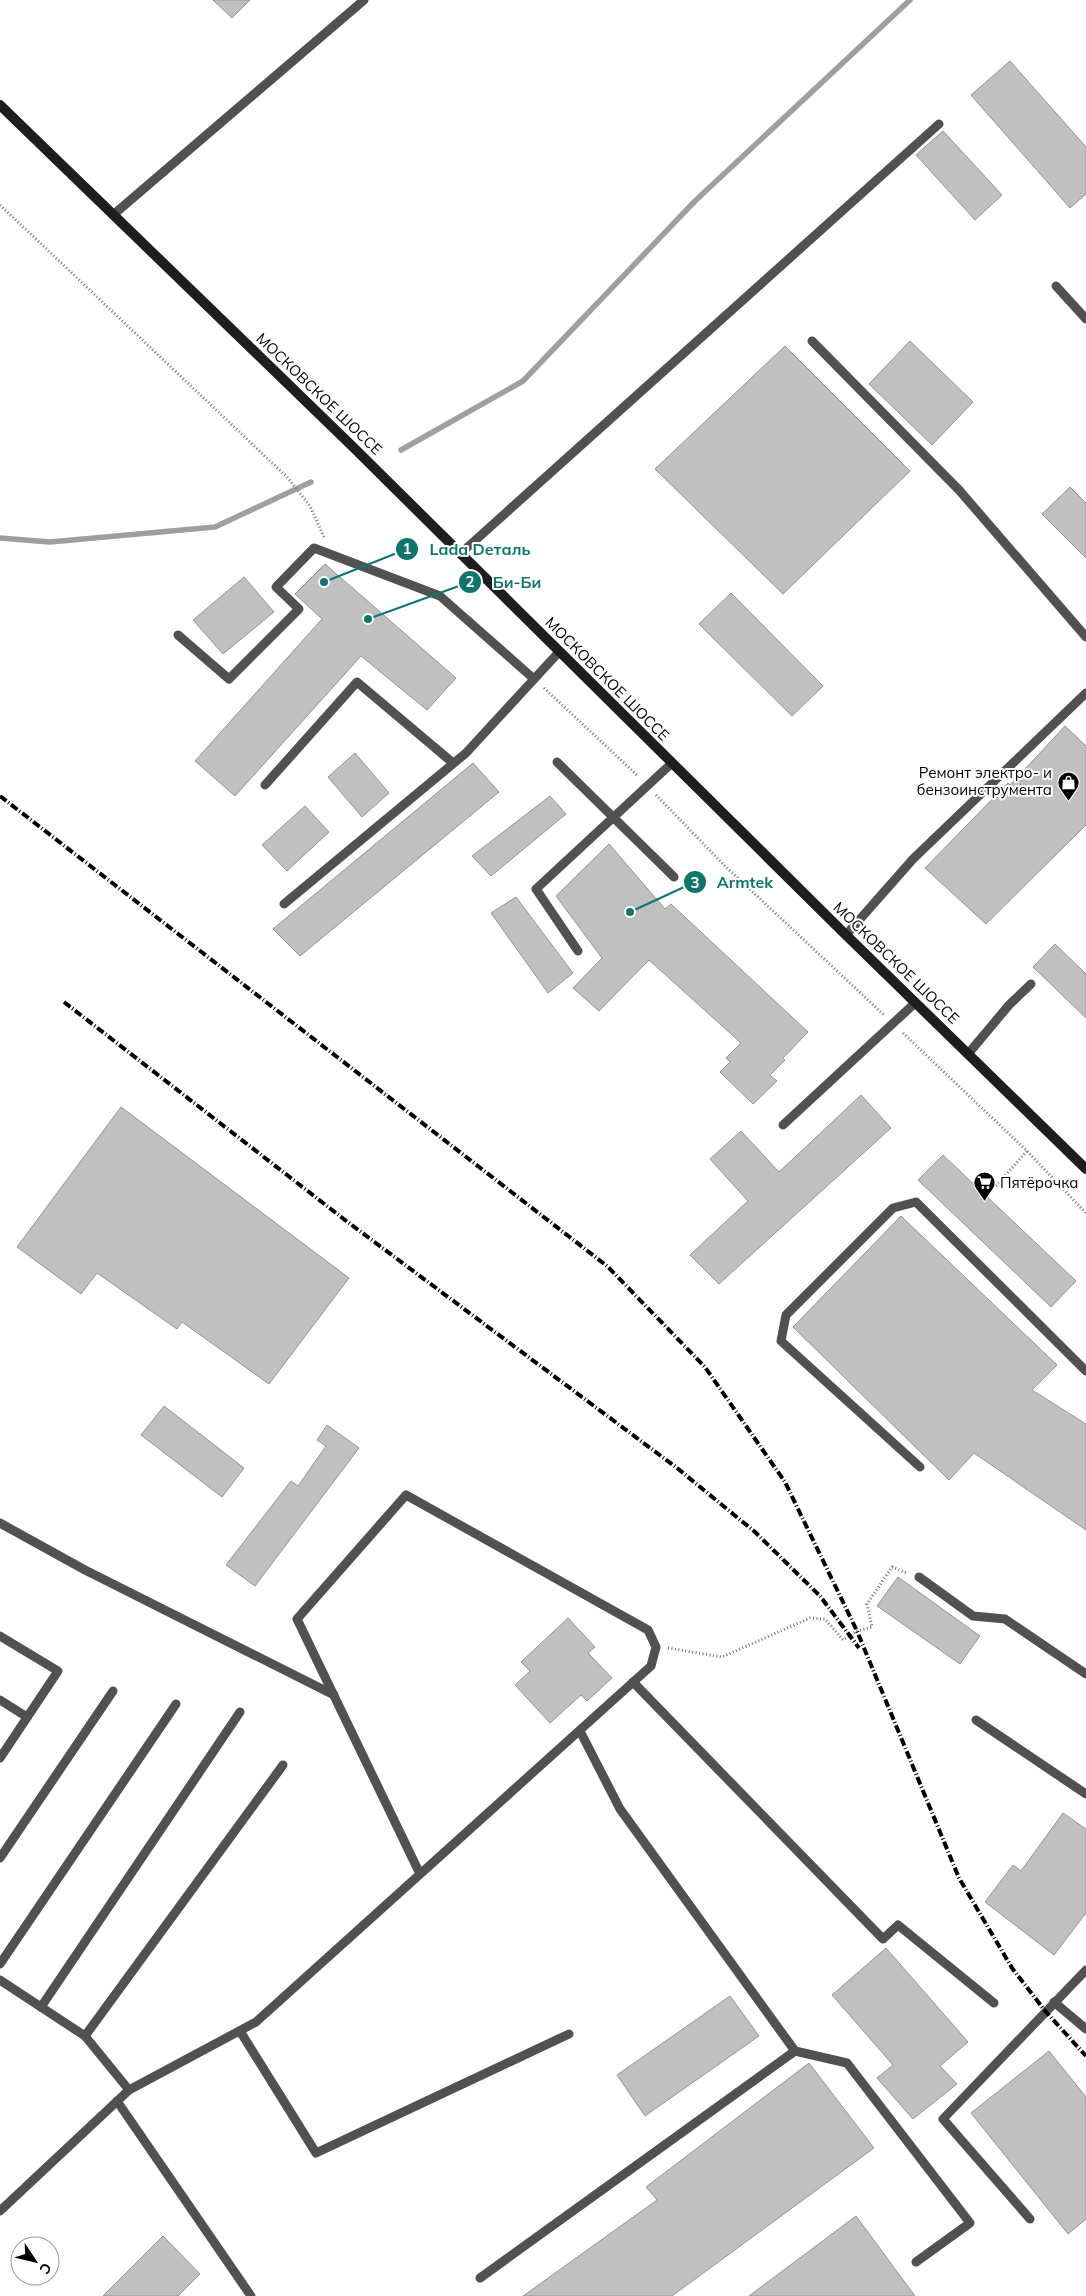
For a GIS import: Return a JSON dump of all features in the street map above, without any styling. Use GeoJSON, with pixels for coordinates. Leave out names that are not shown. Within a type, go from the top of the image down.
{"type":"FeatureCollection","features":[{"type":"Feature","properties":{"kind":"main road","name":"МОСКОВСКОЕ ШОССЕ"},"geometry":{"type":"LineString","coordinates":[[0,105],[351,445],[915,1003],[1086,1169]]}},
{"type":"Feature","properties":{"kind":"lane"},"geometry":{"type":"LineString","coordinates":[[113,215],[364,0]]}},
{"type":"Feature","properties":{"kind":"lane"},"geometry":{"type":"LineString","coordinates":[[460,554],[939,124]]}},
{"type":"Feature","properties":{"kind":"lane"},"geometry":{"type":"LineString","coordinates":[[1056,286],[1086,319]]}},
{"type":"Feature","properties":{"kind":"lane"},"geometry":{"type":"LineString","coordinates":[[812,341],[959,490],[1086,637]]}},
{"type":"Feature","properties":{"kind":"lane"},"geometry":{"type":"LineString","coordinates":[[178,635],[229,679],[299,609],[276,587],[314,548],[440,596],[534,679]]}},
{"type":"Feature","properties":{"kind":"lane"},"geometry":{"type":"LineString","coordinates":[[284,904],[466,753],[559,652]]}},
{"type":"Feature","properties":{"kind":"lane"},"geometry":{"type":"LineString","coordinates":[[265,785],[357,682],[453,763]]}},
{"type":"Feature","properties":{"kind":"lane"},"geometry":{"type":"LineString","coordinates":[[846,935],[913,859],[1086,693]]}},
{"type":"Feature","properties":{"kind":"lane"},"geometry":{"type":"LineString","coordinates":[[557,762],[674,877]]}},
{"type":"Feature","properties":{"kind":"lane"},"geometry":{"type":"LineString","coordinates":[[578,951],[536,889],[672,763]]}},
{"type":"Feature","properties":{"kind":"lane"},"geometry":{"type":"LineString","coordinates":[[968,1054],[1009,1005],[1031,984]]}},
{"type":"Feature","properties":{"kind":"lane"},"geometry":{"type":"LineString","coordinates":[[783,1125],[915,1003]]}},
{"type":"Feature","properties":{"kind":"lane"},"geometry":{"type":"LineString","coordinates":[[920,1467],[781,1340],[786,1316],[893,1208],[916,1202],[1086,1371]]}},
{"type":"Feature","properties":{"kind":"lane"},"geometry":{"type":"LineString","coordinates":[[0,2211],[129,2090],[256,2022],[651,1666],[656,1647],[648,1630],[406,1495],[298,1619],[420,1874]]}},
{"type":"Feature","properties":{"kind":"lane"},"geometry":{"type":"LineString","coordinates":[[0,1522],[94,1574],[334,1695]]}},
{"type":"Feature","properties":{"kind":"lane"},"geometry":{"type":"LineString","coordinates":[[920,1577],[973,1616],[1005,1619],[1086,1674]]}},
{"type":"Feature","properties":{"kind":"lane"},"geometry":{"type":"LineString","coordinates":[[0,1636],[58,1671],[0,1758]]}},
{"type":"Feature","properties":{"kind":"lane"},"geometry":{"type":"LineString","coordinates":[[633,1682],[883,1939],[898,1925],[994,2004]]}},
{"type":"Feature","properties":{"kind":"lane"},"geometry":{"type":"LineString","coordinates":[[0,1858],[113,1691]]}},
{"type":"Feature","properties":{"kind":"lane"},"geometry":{"type":"LineString","coordinates":[[0,1700],[27,1717]]}},
{"type":"Feature","properties":{"kind":"lane"},"geometry":{"type":"LineString","coordinates":[[0,1964],[176,1704]]}},
{"type":"Feature","properties":{"kind":"lane"},"geometry":{"type":"LineString","coordinates":[[41,2007],[240,1712]]}},
{"type":"Feature","properties":{"kind":"lane"},"geometry":{"type":"LineString","coordinates":[[976,1720],[1086,1794]]}},
{"type":"Feature","properties":{"kind":"lane"},"geometry":{"type":"LineString","coordinates":[[580,1731],[620,1809],[795,2051],[847,2063],[970,2223],[916,2262]]}},
{"type":"Feature","properties":{"kind":"lane"},"geometry":{"type":"LineString","coordinates":[[85,2036],[283,1765]]}},
{"type":"Feature","properties":{"kind":"lane"},"geometry":{"type":"LineString","coordinates":[[1030,2219],[943,2119],[1086,1970]]}},
{"type":"Feature","properties":{"kind":"lane"},"geometry":{"type":"LineString","coordinates":[[0,1980],[85,2036],[129,2090]]}},
{"type":"Feature","properties":{"kind":"lane"},"geometry":{"type":"LineString","coordinates":[[1054,2002],[1086,2029]]}},
{"type":"Feature","properties":{"kind":"lane"},"geometry":{"type":"LineString","coordinates":[[240,2031],[316,2153],[569,2034]]}},
{"type":"Feature","properties":{"kind":"lane"},"geometry":{"type":"LineString","coordinates":[[480,2278],[795,2051]]}},
{"type":"Feature","properties":{"kind":"lane"},"geometry":{"type":"LineString","coordinates":[[118,2101],[251,2296]]}},
{"type":"Feature","properties":{"kind":"path"},"geometry":{"type":"LineString","coordinates":[[0,205],[288,478],[310,506],[323,536],[342,558]]}},
{"type":"Feature","properties":{"kind":"path"},"geometry":{"type":"LineString","coordinates":[[534,679],[647,786],[726,867],[1027,1151],[1086,1213]]}},
{"type":"Feature","properties":{"kind":"path"},"geometry":{"type":"LineString","coordinates":[[996,1186],[1027,1151]]}},
{"type":"Feature","properties":{"kind":"path"},"geometry":{"type":"LineString","coordinates":[[656,1647],[722,1658],[810,1618],[824,1619],[843,1640],[856,1631],[872,1626],[867,1604],[892,1567],[920,1577]]}},
{"type":"Feature","properties":{"kind":"building"},"geometry":{"type":"Polygon","coordinates":[[[213,0],[250,0],[232,18],[213,0]]]}},
{"type":"Feature","properties":{"kind":"building"},"geometry":{"type":"Polygon","coordinates":[[[1010,61],[1086,147],[1086,194],[1070,208],[971,95],[1010,61]]]}},
{"type":"Feature","properties":{"kind":"building"},"geometry":{"type":"Polygon","coordinates":[[[943,131],[1002,195],[975,220],[916,155],[943,131]]]}},
{"type":"Feature","properties":{"kind":"building"},"geometry":{"type":"Polygon","coordinates":[[[910,341],[973,402],[932,445],[869,384],[910,341]]]}},
{"type":"Feature","properties":{"kind":"building"},"geometry":{"type":"Polygon","coordinates":[[[785,346],[910,471],[783,594],[655,469],[785,346]]]}},
{"type":"Feature","properties":{"kind":"building"},"geometry":{"type":"Polygon","coordinates":[[[1070,487],[1086,503],[1086,558],[1042,514],[1070,487]]]}},
{"type":"Feature","properties":{"kind":"building"},"geometry":{"type":"Polygon","coordinates":[[[325,564],[456,678],[427,710],[361,656],[235,796],[195,761],[322,619],[295,594],[325,564]]]}},
{"type":"Feature","properties":{"kind":"building"},"geometry":{"type":"Polygon","coordinates":[[[244,577],[274,612],[223,654],[193,620],[244,577]]]}},
{"type":"Feature","properties":{"kind":"building"},"geometry":{"type":"Polygon","coordinates":[[[731,593],[823,686],[792,716],[699,624],[731,593]]]}},
{"type":"Feature","properties":{"kind":"building"},"geometry":{"type":"Polygon","coordinates":[[[1065,726],[1086,746],[1086,825],[986,924],[925,868],[1008,783],[1010,785],[1065,726]]]}},
{"type":"Feature","properties":{"kind":"building"},"geometry":{"type":"Polygon","coordinates":[[[355,753],[389,793],[362,817],[328,777],[355,753]]]}},
{"type":"Feature","properties":{"kind":"building"},"geometry":{"type":"Polygon","coordinates":[[[473,763],[499,792],[300,956],[273,929],[473,763]]]}},
{"type":"Feature","properties":{"kind":"building"},"geometry":{"type":"Polygon","coordinates":[[[550,796],[566,814],[491,876],[472,856],[550,796]]]}},
{"type":"Feature","properties":{"kind":"building"},"geometry":{"type":"Polygon","coordinates":[[[305,806],[329,832],[287,871],[262,845],[305,806]]]}},
{"type":"Feature","properties":{"kind":"building"},"geometry":{"type":"Polygon","coordinates":[[[609,844],[665,909],[671,904],[808,1032],[783,1058],[785,1060],[770,1075],[777,1081],[753,1104],[720,1072],[730,1062],[726,1058],[741,1043],[649,960],[599,1011],[573,988],[602,958],[556,896],[609,844]]]}},
{"type":"Feature","properties":{"kind":"building"},"geometry":{"type":"Polygon","coordinates":[[[516,897],[573,973],[548,993],[491,913],[516,897]]]}},
{"type":"Feature","properties":{"kind":"building"},"geometry":{"type":"Polygon","coordinates":[[[1055,944],[1086,974],[1086,1018],[1033,967],[1055,944]]]}},
{"type":"Feature","properties":{"kind":"building"},"geometry":{"type":"Polygon","coordinates":[[[861,1095],[891,1128],[719,1284],[690,1255],[748,1201],[710,1159],[741,1131],[779,1172],[861,1095]]]}},
{"type":"Feature","properties":{"kind":"building"},"geometry":{"type":"Polygon","coordinates":[[[121,1107],[349,1278],[269,1384],[182,1322],[177,1329],[97,1273],[81,1294],[17,1247],[121,1107]]]}},
{"type":"Feature","properties":{"kind":"building"},"geometry":{"type":"Polygon","coordinates":[[[943,1155],[1076,1281],[1051,1307],[918,1180],[943,1155]]]}},
{"type":"Feature","properties":{"kind":"building"},"geometry":{"type":"Polygon","coordinates":[[[901,1216],[1057,1365],[1032,1390],[1086,1424],[1086,1530],[974,1453],[949,1480],[793,1327],[901,1216]]]}},
{"type":"Feature","properties":{"kind":"building"},"geometry":{"type":"Polygon","coordinates":[[[164,1406],[244,1468],[222,1497],[141,1435],[164,1406]]]}},
{"type":"Feature","properties":{"kind":"building"},"geometry":{"type":"Polygon","coordinates":[[[327,1425],[359,1448],[255,1586],[226,1565],[291,1481],[298,1486],[326,1446],[317,1440],[327,1425]]]}},
{"type":"Feature","properties":{"kind":"building"},"geometry":{"type":"Polygon","coordinates":[[[898,1577],[980,1636],[960,1664],[877,1606],[898,1577]]]}},
{"type":"Feature","properties":{"kind":"building"},"geometry":{"type":"Polygon","coordinates":[[[568,1618],[595,1647],[588,1653],[612,1678],[587,1701],[581,1695],[550,1723],[515,1685],[530,1671],[521,1662],[568,1618]]]}},
{"type":"Feature","properties":{"kind":"building"},"geometry":{"type":"Polygon","coordinates":[[[1063,1813],[1086,1829],[1086,1913],[1054,1955],[985,1902],[1013,1865],[1021,1871],[1063,1813]]]}},
{"type":"Feature","properties":{"kind":"building"},"geometry":{"type":"Polygon","coordinates":[[[886,1948],[968,2042],[940,2066],[957,2084],[913,2119],[877,2078],[893,2065],[832,1995],[886,1948]]]}},
{"type":"Feature","properties":{"kind":"building"},"geometry":{"type":"Polygon","coordinates":[[[730,1996],[759,2036],[645,2116],[617,2075],[730,1996]]]}},
{"type":"Feature","properties":{"kind":"building"},"geometry":{"type":"Polygon","coordinates":[[[1049,2051],[1086,2097],[1086,2219],[1068,2234],[971,2113],[1049,2051]]]}},
{"type":"Feature","properties":{"kind":"building"},"geometry":{"type":"Polygon","coordinates":[[[809,2063],[874,2148],[672,2296],[523,2296],[657,2200],[646,2187],[809,2063]]]}},
{"type":"Feature","properties":{"kind":"building"},"geometry":{"type":"Polygon","coordinates":[[[856,2216],[915,2296],[749,2296],[856,2216]]]}},
{"type":"Feature","properties":{"kind":"building"},"geometry":{"type":"Polygon","coordinates":[[[163,2236],[200,2274],[178,2296],[103,2296],[163,2236]]]}},
{"type":"Feature","properties":{"kind":"waterway"},"geometry":{"type":"LineString","coordinates":[[401,450],[523,381],[695,201],[910,0]]}},
{"type":"Feature","properties":{"kind":"waterway"},"geometry":{"type":"LineString","coordinates":[[0,538],[50,542],[215,527],[311,482]]}},
{"type":"Feature","properties":{"kind":"railway"},"geometry":{"type":"LineString","coordinates":[[0,796],[607,1266],[705,1367],[785,1482],[857,1631],[959,1878],[1012,1968],[1046,2012],[1086,2056]]}},
{"type":"Feature","properties":{"kind":"railway"},"geometry":{"type":"LineString","coordinates":[[64,1002],[345,1220],[677,1468],[755,1532],[820,1596],[859,1648]]}},
{"type":"Feature","properties":{"kind":"place","name":"Lada Dеталь"},"geometry":{"type":"Point","coordinates":[324,582]}},
{"type":"Feature","properties":{"kind":"place","name":"Би-Би"},"geometry":{"type":"Point","coordinates":[368,619]}},
{"type":"Feature","properties":{"kind":"place","name":"Ремонт электро- и бензоинструмента"},"geometry":{"type":"Point","coordinates":[1068,801]}},
{"type":"Feature","properties":{"kind":"place","name":"Armtek"},"geometry":{"type":"Point","coordinates":[630,912]}},
{"type":"Feature","properties":{"kind":"place","name":"Пятёрочка"},"geometry":{"type":"Point","coordinates":[984,1202]}}]}
